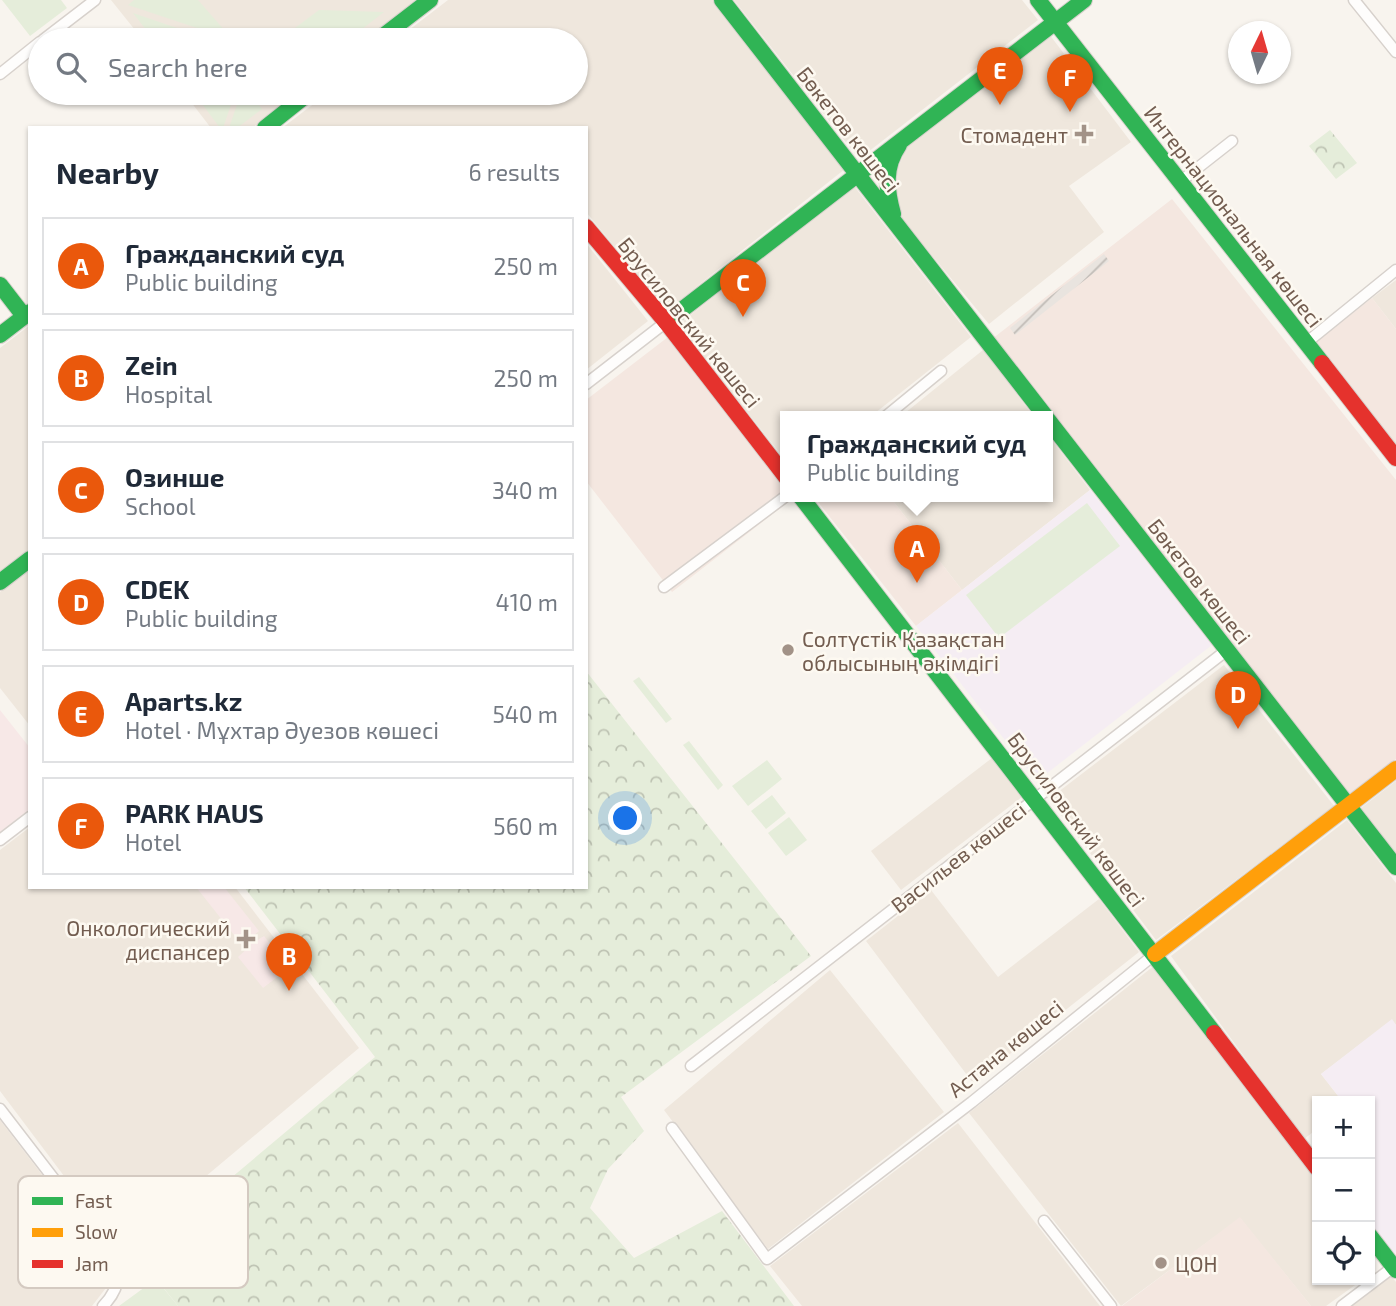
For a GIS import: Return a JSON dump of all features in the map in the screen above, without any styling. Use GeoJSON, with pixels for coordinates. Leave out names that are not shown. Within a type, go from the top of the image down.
{"type":"FeatureCollection","features":[{"type":"Feature","properties":{"kind":"main road"},"geometry":{"type":"LineString","coordinates":[[394,28],[430,0]]}},
{"type":"Feature","properties":{"kind":"main road","name":"Бөкетов көшесі"},"geometry":{"type":"LineString","coordinates":[[722,0],[1042,411]]}},
{"type":"Feature","properties":{"kind":"main road","name":"Интернациональная көшесі"},"geometry":{"type":"LineString","coordinates":[[1038,0],[1396,458]]}},
{"type":"Feature","properties":{"kind":"main road"},"geometry":{"type":"LineString","coordinates":[[666,322],[1084,0]]}},
{"type":"Feature","properties":{"kind":"main road"},"geometry":{"type":"LineString","coordinates":[[268,126],[294,105]]}},
{"type":"Feature","properties":{"kind":"main road"},"geometry":{"type":"LineString","coordinates":[[895,222],[888,191],[888,173],[893,153],[905,138]]}},
{"type":"Feature","properties":{"kind":"main road","name":"Брусиловский көшесі"},"geometry":{"type":"LineString","coordinates":[[588,229],[666,322],[780,469]]}},
{"type":"Feature","properties":{"kind":"main road"},"geometry":{"type":"LineString","coordinates":[[0,285],[27,314],[0,335]]}},
{"type":"Feature","properties":{"kind":"main road","name":"Бөкетов көшесі"},"geometry":{"type":"LineString","coordinates":[[1053,426],[1396,867]]}},
{"type":"Feature","properties":{"kind":"main road","name":"Брусиловский көшесі"},"geometry":{"type":"LineString","coordinates":[[805,502],[1312,1161]]}},
{"type":"Feature","properties":{"kind":"main road"},"geometry":{"type":"LineString","coordinates":[[0,582],[28,561]]}},
{"type":"Feature","properties":{"kind":"main road","name":"Астана көшесі"},"geometry":{"type":"LineString","coordinates":[[1155,954],[1396,769]]}},
{"type":"Feature","properties":{"kind":"main road"},"geometry":{"type":"LineString","coordinates":[[1375,1242],[1395,1267]]}},
{"type":"Feature","properties":{"kind":"street"},"geometry":{"type":"LineString","coordinates":[[59,28],[95,0]]}},
{"type":"Feature","properties":{"kind":"street"},"geometry":{"type":"LineString","coordinates":[[1354,0],[1396,52]]}},
{"type":"Feature","properties":{"kind":"street"},"geometry":{"type":"LineString","coordinates":[[0,74],[28,52]]}},
{"type":"Feature","properties":{"kind":"street"},"geometry":{"type":"LineString","coordinates":[[1181,181],[1232,141]]}},
{"type":"Feature","properties":{"kind":"street"},"geometry":{"type":"LineString","coordinates":[[1306,342],[1396,270]]}},
{"type":"Feature","properties":{"kind":"street"},"geometry":{"type":"LineString","coordinates":[[588,382],[666,322]]}},
{"type":"Feature","properties":{"kind":"street"},"geometry":{"type":"LineString","coordinates":[[893,411],[941,371]]}},
{"type":"Feature","properties":{"kind":"street"},"geometry":{"type":"LineString","coordinates":[[664,587],[780,500]]}},
{"type":"Feature","properties":{"kind":"street","name":"Васильев көшесі"},"geometry":{"type":"LineString","coordinates":[[691,1066],[1034,797],[1227,650]]}},
{"type":"Feature","properties":{"kind":"street"},"geometry":{"type":"LineString","coordinates":[[0,840],[28,819]]}},
{"type":"Feature","properties":{"kind":"street","name":"Астана көшесі"},"geometry":{"type":"LineString","coordinates":[[672,1128],[768,1259],[972,1101],[1155,954]]}},
{"type":"Feature","properties":{"kind":"street"},"geometry":{"type":"LineString","coordinates":[[0,1109],[52,1176]]}},
{"type":"Feature","properties":{"kind":"street"},"geometry":{"type":"LineString","coordinates":[[1044,1221],[1111,1306]]}},
{"type":"Feature","properties":{"kind":"street"},"geometry":{"type":"LineString","coordinates":[[1342,1306],[1395,1267]]}},
{"type":"Feature","properties":{"kind":"street"},"geometry":{"type":"LineString","coordinates":[[103,1306],[115,1288]]}},
{"type":"Feature","properties":{"kind":"shaded area"},"geometry":{"type":"Polygon","coordinates":[[[111,0],[417,0],[381,28],[133,28],[111,0]]]}},
{"type":"Feature","properties":{"kind":"shaded area"},"geometry":{"type":"Polygon","coordinates":[[[448,0],[714,0],[845,169],[667,310],[588,214],[588,126],[285,126],[312,105],[588,105],[588,28],[412,28],[448,0]]]}},
{"type":"Feature","properties":{"kind":"shaded area"},"geometry":{"type":"Polygon","coordinates":[[[734,0],[1022,0],[1038,20],[859,159],[734,0]]]}},
{"type":"Feature","properties":{"kind":"shaded area"},"geometry":{"type":"Polygon","coordinates":[[[1049,34],[1131,142],[1069,186],[1104,232],[989,324],[896,212],[896,173],[907,146],[1049,34]]]}},
{"type":"Feature","properties":{"kind":"shaded area"},"geometry":{"type":"Polygon","coordinates":[[[193,105],[282,105],[255,126],[209,126],[193,105]]]}},
{"type":"Feature","properties":{"kind":"shaded area"},"geometry":{"type":"Polygon","coordinates":[[[854,186],[971,337],[878,411],[780,411],[780,453],[678,325],[854,186]]]}},
{"type":"Feature","properties":{"kind":"shaded area"},"geometry":{"type":"Polygon","coordinates":[[[1172,199],[1396,480],[1396,759],[1349,794],[1053,417],[1053,411],[1048,411],[992,339],[1172,199]]]}},
{"type":"Feature","properties":{"kind":"shaded area"},"geometry":{"type":"Polygon","coordinates":[[[588,246],[648,321],[588,368],[588,246]]]}},
{"type":"Feature","properties":{"kind":"shaded area"},"geometry":{"type":"Polygon","coordinates":[[[1104,254],[1109,261],[1015,335],[1010,328],[1104,254]]]}},
{"type":"Feature","properties":{"kind":"shaded area"},"geometry":{"type":"Polygon","coordinates":[[[1396,280],[1396,329],[1372,298],[1396,280]]]}},
{"type":"Feature","properties":{"kind":"shaded area"},"geometry":{"type":"Polygon","coordinates":[[[1372,298],[1396,329],[1396,448],[1313,344],[1372,298]]]}},
{"type":"Feature","properties":{"kind":"shaded area"},"geometry":{"type":"Polygon","coordinates":[[[28,327],[28,553],[0,574],[0,348],[28,327]]]}},
{"type":"Feature","properties":{"kind":"shaded area"},"geometry":{"type":"Polygon","coordinates":[[[668,337],[780,483],[780,502],[788,502],[672,592],[588,484],[588,398],[668,337]]]}},
{"type":"Feature","properties":{"kind":"shaded area"},"geometry":{"type":"Polygon","coordinates":[[[983,350],[1029,411],[907,411],[983,350]]]}},
{"type":"Feature","properties":{"kind":"shaded area"},"geometry":{"type":"Polygon","coordinates":[[[1053,442],[1090,490],[962,590],[894,502],[1053,502],[1053,442]]]}},
{"type":"Feature","properties":{"kind":"shaded area"},"geometry":{"type":"Polygon","coordinates":[[[1090,490],[1212,645],[1037,781],[916,626],[1090,490]]]}},
{"type":"Feature","properties":{"kind":"shaded area"},"geometry":{"type":"Polygon","coordinates":[[[818,502],[894,502],[962,590],[916,626],[818,502]]]}},
{"type":"Feature","properties":{"kind":"shaded area"},"geometry":{"type":"Polygon","coordinates":[[[28,570],[28,723],[0,688],[0,592],[28,570]]]}},
{"type":"Feature","properties":{"kind":"shaded area"},"geometry":{"type":"Polygon","coordinates":[[[1224,665],[1334,806],[1156,940],[1049,799],[1224,665]]]}},
{"type":"Feature","properties":{"kind":"shaded area"},"geometry":{"type":"Polygon","coordinates":[[[0,710],[28,745],[28,811],[0,832],[0,710]]]}},
{"type":"Feature","properties":{"kind":"shaded area"},"geometry":{"type":"Polygon","coordinates":[[[992,758],[1022,797],[901,890],[871,851],[992,758]]]}},
{"type":"Feature","properties":{"kind":"shaded area"},"geometry":{"type":"Polygon","coordinates":[[[1396,781],[1396,853],[1361,808],[1396,781]]]}},
{"type":"Feature","properties":{"kind":"shaded area"},"geometry":{"type":"Polygon","coordinates":[[[1347,820],[1396,883],[1396,1025],[1392,1020],[1321,1074],[1338,1096],[1312,1096],[1312,1133],[1304,1139],[1171,956],[1347,820]]]}},
{"type":"Feature","properties":{"kind":"shaded area"},"geometry":{"type":"Polygon","coordinates":[[[28,829],[28,889],[237,889],[359,1048],[206,1176],[64,1176],[0,1091],[0,850],[28,829]]]}},
{"type":"Feature","properties":{"kind":"shaded area","name":"Онкологический диспансер"},"geometry":{"type":"Polygon","coordinates":[[[198,889],[226,889],[259,931],[253,936],[256,941],[264,936],[289,968],[263,988],[238,957],[250,946],[246,941],[242,945],[198,889]]]}},
{"type":"Feature","properties":{"kind":"shaded area"},"geometry":{"type":"Polygon","coordinates":[[[931,890],[998,977],[1099,899],[1139,952],[973,1083],[866,941],[931,890]]]}},
{"type":"Feature","properties":{"kind":"shaded area"},"geometry":{"type":"Polygon","coordinates":[[[1155,965],[1312,1172],[1312,1285],[1355,1285],[1326,1306],[1311,1306],[1240,1218],[1121,1306],[969,1113],[1155,965]]]}},
{"type":"Feature","properties":{"kind":"shaded area"},"geometry":{"type":"Polygon","coordinates":[[[830,970],[944,1112],[768,1249],[664,1110],[830,970]]]}},
{"type":"Feature","properties":{"kind":"shaded area"},"geometry":{"type":"Polygon","coordinates":[[[1392,1019],[1396,1025],[1396,1252],[1393,1254],[1375,1231],[1375,1096],[1338,1096],[1321,1074],[1392,1019]]]}},
{"type":"Feature","properties":{"kind":"shaded area"},"geometry":{"type":"Polygon","coordinates":[[[0,1120],[43,1176],[18,1176],[18,1288],[106,1288],[92,1306],[0,1306],[0,1120]]]}},
{"type":"Feature","properties":{"kind":"shaded area"},"geometry":{"type":"Polygon","coordinates":[[[958,1123],[1100,1306],[802,1306],[770,1266],[958,1123]]]}},
{"type":"Feature","properties":{"kind":"shaded area"},"geometry":{"type":"Polygon","coordinates":[[[1240,1217],[1311,1306],[1122,1306],[1240,1217]]]}},
{"type":"Feature","properties":{"kind":"shaded area"},"geometry":{"type":"Polygon","coordinates":[[[1391,1276],[1396,1282],[1396,1306],[1351,1306],[1391,1276]]]}},
{"type":"Feature","properties":{"kind":"green space"},"geometry":{"type":"Polygon","coordinates":[[[2,0],[61,0],[67,8],[41,28],[28,28],[28,33],[2,0]]]}},
{"type":"Feature","properties":{"kind":"green space"},"geometry":{"type":"Polygon","coordinates":[[[134,0],[198,0],[222,28],[197,28],[128,5],[134,0]]]}},
{"type":"Feature","properties":{"kind":"green space"},"geometry":{"type":"Polygon","coordinates":[[[319,10],[384,12],[363,28],[295,28],[319,10]]]}},
{"type":"Feature","properties":{"kind":"green space"},"geometry":{"type":"Polygon","coordinates":[[[133,13],[177,28],[145,28],[133,13]]]}},
{"type":"Feature","properties":{"kind":"green space"},"geometry":{"type":"Polygon","coordinates":[[[203,105],[231,105],[224,126],[219,126],[203,105]]]}},
{"type":"Feature","properties":{"kind":"green space"},"geometry":{"type":"Polygon","coordinates":[[[237,105],[259,105],[262,109],[240,126],[230,126],[237,105]]]}},
{"type":"Feature","properties":{"kind":"green space"},"geometry":{"type":"Polygon","coordinates":[[[1330,130],[1357,163],[1336,179],[1309,146],[1330,130]]]}},
{"type":"Feature","properties":{"kind":"green space"},"geometry":{"type":"Polygon","coordinates":[[[1087,503],[1120,546],[999,638],[966,595],[1087,503]]]}},
{"type":"Feature","properties":{"kind":"green space"},"geometry":{"type":"Polygon","coordinates":[[[588,674],[811,956],[621,1097],[644,1131],[608,1169],[590,1208],[634,1258],[722,1211],[794,1306],[178,1306],[164,1288],[248,1288],[248,1176],[233,1176],[375,1057],[246,889],[588,889],[588,674]]]}},
{"type":"Feature","properties":{"kind":"green space"},"geometry":{"type":"Polygon","coordinates":[[[639,677],[672,719],[666,723],[633,681],[639,677]]]}},
{"type":"Feature","properties":{"kind":"green space"},"geometry":{"type":"Polygon","coordinates":[[[689,741],[723,785],[718,790],[683,745],[689,741]]]}},
{"type":"Feature","properties":{"kind":"green space"},"geometry":{"type":"Polygon","coordinates":[[[767,760],[782,779],[748,806],[732,786],[767,760]]]}},
{"type":"Feature","properties":{"kind":"green space"},"geometry":{"type":"Polygon","coordinates":[[[772,795],[786,813],[766,829],[751,811],[772,795]]]}},
{"type":"Feature","properties":{"kind":"green space"},"geometry":{"type":"Polygon","coordinates":[[[789,817],[807,840],[786,856],[768,833],[789,817]]]}},
{"type":"Feature","properties":{"kind":"green space"},"geometry":{"type":"Polygon","coordinates":[[[144,1288],[163,1288],[178,1306],[119,1306],[144,1288]]]}},
{"type":"Feature","properties":{"kind":"traffic: fast"},"geometry":{"type":"LineString","coordinates":[[394,28],[430,0]]}},
{"type":"Feature","properties":{"kind":"traffic: fast"},"geometry":{"type":"LineString","coordinates":[[722,0],[1041,411]]}},
{"type":"Feature","properties":{"kind":"traffic: fast"},"geometry":{"type":"LineString","coordinates":[[1038,0],[1322,363]]}},
{"type":"Feature","properties":{"kind":"traffic: fast"},"geometry":{"type":"LineString","coordinates":[[666,322],[1084,0]]}},
{"type":"Feature","properties":{"kind":"traffic: fast"},"geometry":{"type":"LineString","coordinates":[[268,126],[294,105]]}},
{"type":"Feature","properties":{"kind":"traffic: fast"},"geometry":{"type":"LineString","coordinates":[[893,214],[888,178],[891,162],[899,145]]}},
{"type":"Feature","properties":{"kind":"traffic: fast"},"geometry":{"type":"LineString","coordinates":[[0,285],[24,316]]}},
{"type":"Feature","properties":{"kind":"traffic: fast"},"geometry":{"type":"LineString","coordinates":[[0,335],[28,314]]}},
{"type":"Feature","properties":{"kind":"traffic: fast"},"geometry":{"type":"LineString","coordinates":[[1053,426],[1396,867]]}},
{"type":"Feature","properties":{"kind":"traffic: fast"},"geometry":{"type":"LineString","coordinates":[[805,502],[1214,1033]]}},
{"type":"Feature","properties":{"kind":"traffic: fast"},"geometry":{"type":"LineString","coordinates":[[0,582],[28,561]]}},
{"type":"Feature","properties":{"kind":"traffic: fast"},"geometry":{"type":"LineString","coordinates":[[1375,1243],[1396,1270]]}},
{"type":"Feature","properties":{"kind":"traffic: slow"},"geometry":{"type":"LineString","coordinates":[[1155,954],[1396,769]]}},
{"type":"Feature","properties":{"kind":"traffic: jam"},"geometry":{"type":"LineString","coordinates":[[588,229],[666,322],[780,469]]}},
{"type":"Feature","properties":{"kind":"traffic: jam"},"geometry":{"type":"LineString","coordinates":[[1322,363],[1396,458]]}},
{"type":"Feature","properties":{"kind":"traffic: jam"},"geometry":{"type":"LineString","coordinates":[[1214,1033],[1312,1161]]}},
{"type":"Feature","properties":{"kind":"place","name":"Aparts.kz"},"geometry":{"type":"Point","coordinates":[1000,105]}},
{"type":"Feature","properties":{"kind":"place","name":"PARK HAUS"},"geometry":{"type":"Point","coordinates":[1070,112]}},
{"type":"Feature","properties":{"kind":"place","name":"Стомадент"},"geometry":{"type":"Point","coordinates":[1084,134]}},
{"type":"Feature","properties":{"kind":"place","name":"Озинше"},"geometry":{"type":"Point","coordinates":[743,317]}},
{"type":"Feature","properties":{"kind":"place","name":"Гражданский суд"},"geometry":{"type":"Point","coordinates":[917,583]}},
{"type":"Feature","properties":{"kind":"place","name":"Солтүстік Қазақстан облысының әкімдігі"},"geometry":{"type":"Point","coordinates":[788,650]}},
{"type":"Feature","properties":{"kind":"place","name":"CDEK"},"geometry":{"type":"Point","coordinates":[1238,729]}},
{"type":"Feature","properties":{"kind":"place","name":"Онкологический диспансер"},"geometry":{"type":"Point","coordinates":[246,939]}},
{"type":"Feature","properties":{"kind":"place","name":"Zein"},"geometry":{"type":"Point","coordinates":[289,991]}},
{"type":"Feature","properties":{"kind":"place","name":"ЦОН"},"geometry":{"type":"Point","coordinates":[1161,1263]}}]}
